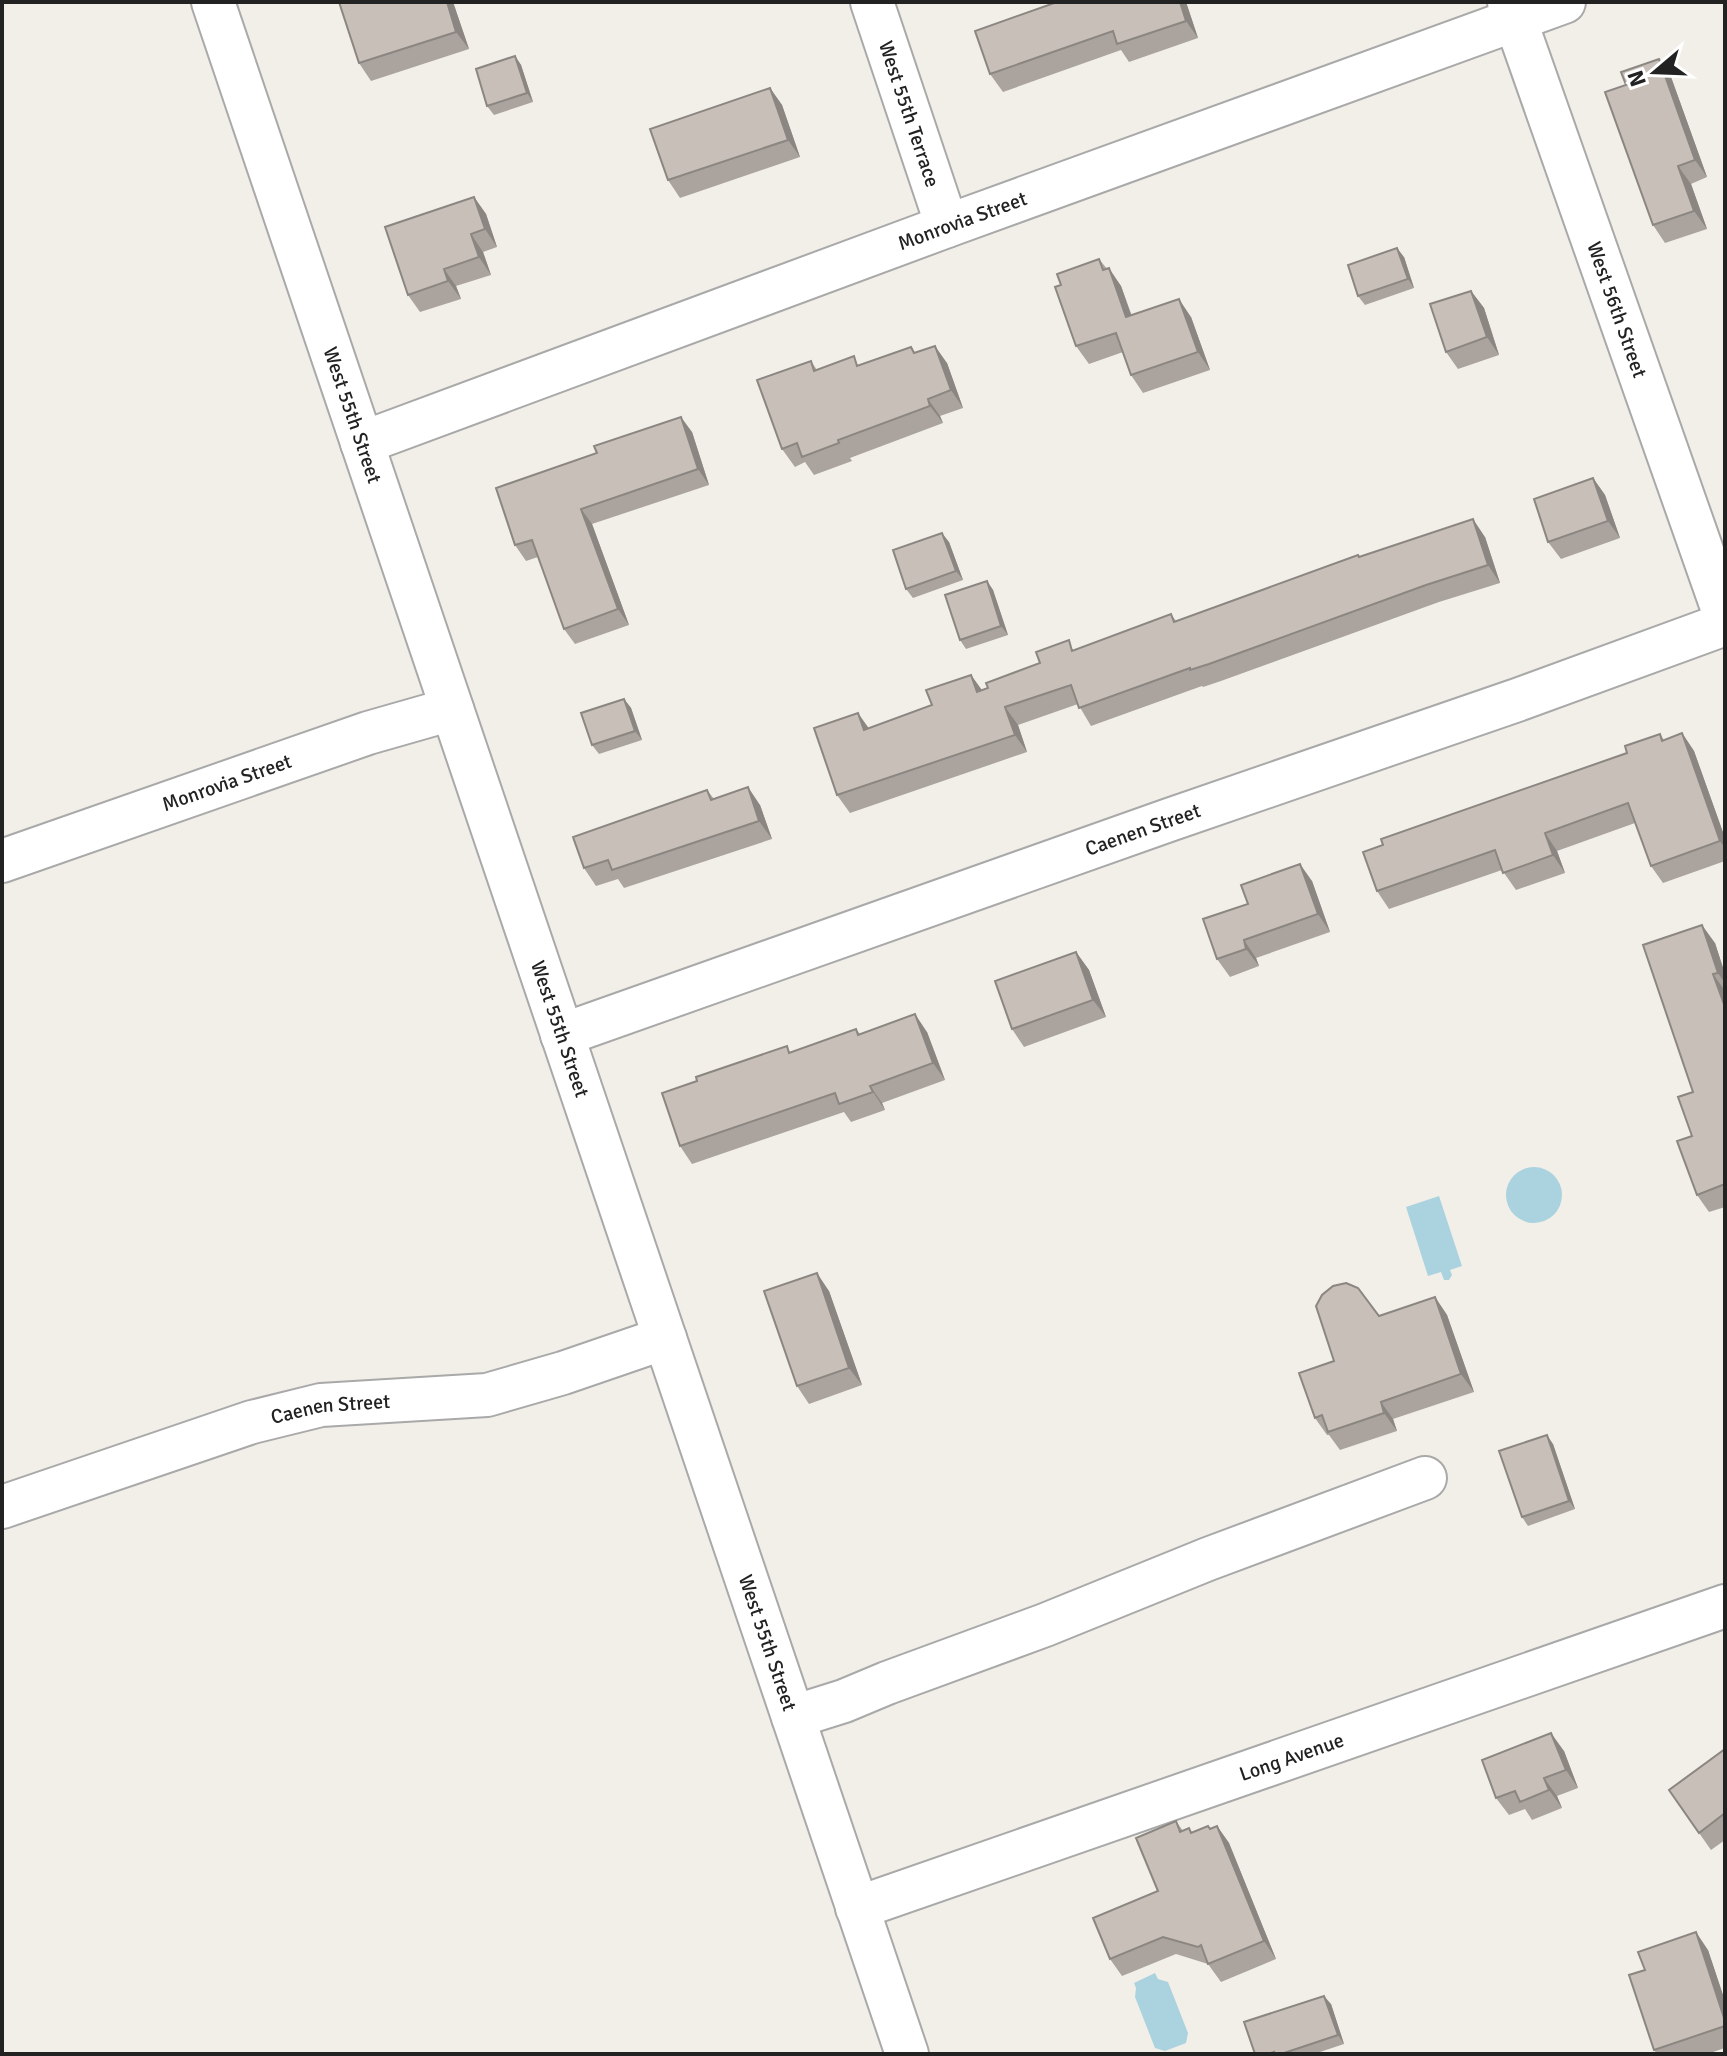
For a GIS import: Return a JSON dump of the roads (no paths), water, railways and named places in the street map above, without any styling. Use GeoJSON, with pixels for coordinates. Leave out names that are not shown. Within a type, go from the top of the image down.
{"type":"FeatureCollection","features":[{"type":"Feature","properties":{"kind":"street","name":"West 55th Street"},"geometry":{"type":"LineString","coordinates":[[213,2],[907,2054]]}},
{"type":"Feature","properties":{"kind":"street","name":"West 55th Terrace"},"geometry":{"type":"LineString","coordinates":[[872,2],[947,226]]}},
{"type":"Feature","properties":{"kind":"street","name":"Monrovia Street"},"geometry":{"type":"LineString","coordinates":[[362,443],[947,226],[1512,11],[1564,2]]}},
{"type":"Feature","properties":{"kind":"street","name":"West 56th Street"},"geometry":{"type":"LineString","coordinates":[[1512,11],[1725,616]]}},
{"type":"Feature","properties":{"kind":"street","name":"Caenen Street"},"geometry":{"type":"LineString","coordinates":[[562,1035],[1725,624]]}},
{"type":"Feature","properties":{"kind":"street","name":"Monrovia Street"},"geometry":{"type":"LineString","coordinates":[[2,861],[368,733],[452,709]]}},
{"type":"Feature","properties":{"kind":"street","name":"Caenen Street"},"geometry":{"type":"LineString","coordinates":[[2,1507],[252,1422],[321,1405],[487,1395],[665,1338]]}},
{"type":"Feature","properties":{"kind":"street"},"geometry":{"type":"LineString","coordinates":[[793,1717],[844,1701],[1045,1625],[1208,1559],[1425,1478]]}},
{"type":"Feature","properties":{"kind":"street","name":"Long Avenue"},"geometry":{"type":"LineString","coordinates":[[857,1908],[1725,1606]]}},
{"type":"Feature","properties":{"kind":"water"},"geometry":{"type":"Polygon","coordinates":[[[1534,1167],[1554,1175],[1562,1195],[1554,1215],[1534,1223],[1514,1215],[1506,1195],[1514,1175],[1534,1167]]]}},
{"type":"Feature","properties":{"kind":"water"},"geometry":{"type":"Polygon","coordinates":[[[1439,1196],[1462,1266],[1450,1270],[1452,1275],[1449,1280],[1444,1280],[1441,1272],[1428,1276],[1406,1207],[1439,1196]]]}},
{"type":"Feature","properties":{"kind":"water"},"geometry":{"type":"Polygon","coordinates":[[[1155,1973],[1158,1979],[1168,1982],[1188,2033],[1186,2043],[1165,2051],[1155,2048],[1135,1997],[1134,1983],[1155,1973]]]}}]}
